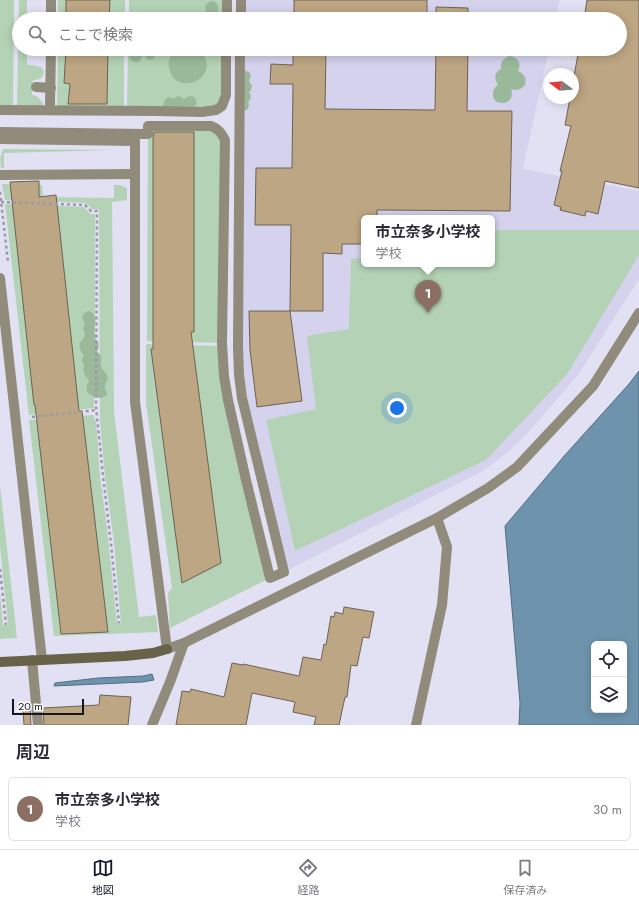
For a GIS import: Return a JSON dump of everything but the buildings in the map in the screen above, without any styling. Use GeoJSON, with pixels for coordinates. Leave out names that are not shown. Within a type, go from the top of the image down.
{"type":"FeatureCollection","features":[{"type":"Feature","properties":{"kind":"street"},"geometry":{"type":"LineString","coordinates":[[51,0],[51,12]]}},
{"type":"Feature","properties":{"kind":"street"},"geometry":{"type":"LineString","coordinates":[[227,0],[227,12]]}},
{"type":"Feature","properties":{"kind":"street"},"geometry":{"type":"LineString","coordinates":[[241,0],[241,12]]}},
{"type":"Feature","properties":{"kind":"street"},"geometry":{"type":"LineString","coordinates":[[50,104],[51,56]]}},
{"type":"Feature","properties":{"kind":"street"},"geometry":{"type":"LineString","coordinates":[[0,110],[202,112],[216,110],[222,106],[226,95],[226,56]]}},
{"type":"Feature","properties":{"kind":"street"},"geometry":{"type":"LineString","coordinates":[[0,132],[148,134],[148,126],[211,126],[220,131],[225,140],[222,343],[224,376],[246,480],[270,578],[284,572],[242,398],[239,375],[240,56]]}},
{"type":"Feature","properties":{"kind":"street"},"geometry":{"type":"LineString","coordinates":[[36,87],[51,88]]}},
{"type":"Feature","properties":{"kind":"street"},"geometry":{"type":"LineString","coordinates":[[0,139],[135,141],[135,402],[167,649]]}},
{"type":"Feature","properties":{"kind":"street"},"geometry":{"type":"LineString","coordinates":[[0,175],[135,174]]}},
{"type":"Feature","properties":{"kind":"street"},"geometry":{"type":"LineString","coordinates":[[0,278],[37,660],[38,725]]}},
{"type":"Feature","properties":{"kind":"street"},"geometry":{"type":"LineString","coordinates":[[0,662],[126,656],[153,653],[167,649],[437,518],[488,488],[517,467],[593,386],[639,313]]}},
{"type":"Feature","properties":{"kind":"street"},"geometry":{"type":"LineString","coordinates":[[416,725],[442,605],[447,548],[437,518]]}},
{"type":"Feature","properties":{"kind":"street"},"geometry":{"type":"LineString","coordinates":[[152,725],[170,682],[184,642]]}},
{"type":"Feature","properties":{"kind":"path"},"geometry":{"type":"LineString","coordinates":[[1,202],[85,205],[91,211],[97,211],[97,410],[119,623]]}},
{"type":"Feature","properties":{"kind":"path"},"geometry":{"type":"LineString","coordinates":[[26,418],[97,410]]}},
{"type":"Feature","properties":{"kind":"path"},"geometry":{"type":"LineString","coordinates":[[0,569],[6,625]]}},
{"type":"Feature","properties":{"kind":"shaded area"},"geometry":{"type":"Polygon","coordinates":[[[241,0],[560,0],[557,12],[241,12],[241,0]]]}},
{"type":"Feature","properties":{"kind":"shaded area"},"geometry":{"type":"Polygon","coordinates":[[[240,56],[547,56],[545,68],[543,68],[543,77],[523,169],[639,191],[639,279],[578,375],[525,436],[508,452],[483,471],[284,572],[242,398],[240,56]]]}},
{"type":"Feature","properties":{"kind":"green space"},"geometry":{"type":"Polygon","coordinates":[[[0,0],[14,0],[14,12],[12,12],[13,110],[0,110],[0,0]]]}},
{"type":"Feature","properties":{"kind":"green space"},"geometry":{"type":"Polygon","coordinates":[[[19,0],[27,0],[27,12],[19,12],[19,0]]]}},
{"type":"Feature","properties":{"kind":"green space"},"geometry":{"type":"Polygon","coordinates":[[[58,0],[125,0],[125,12],[58,12],[58,0]]]}},
{"type":"Feature","properties":{"kind":"green space"},"geometry":{"type":"Polygon","coordinates":[[[129,0],[227,0],[226,12],[129,12],[129,0]]]}},
{"type":"Feature","properties":{"kind":"green space"},"geometry":{"type":"Polygon","coordinates":[[[212,1],[215,2],[218,6],[218,12],[205,12],[207,3],[212,1]]]}},
{"type":"Feature","properties":{"kind":"green space"},"geometry":{"type":"Polygon","coordinates":[[[18,56],[27,56],[27,65],[41,67],[44,71],[41,78],[38,80],[33,80],[32,95],[37,96],[43,103],[43,110],[17,110],[18,56]]]}},
{"type":"Feature","properties":{"kind":"green space"},"geometry":{"type":"Polygon","coordinates":[[[58,56],[124,56],[124,111],[57,110],[58,56]]]}},
{"type":"Feature","properties":{"kind":"green space"},"geometry":{"type":"Polygon","coordinates":[[[128,56],[226,56],[226,95],[216,110],[127,111],[128,56]]]}},
{"type":"Feature","properties":{"kind":"green space"},"geometry":{"type":"Polygon","coordinates":[[[129,56],[142,56],[139,62],[133,62],[129,56]]]}},
{"type":"Feature","properties":{"kind":"green space"},"geometry":{"type":"Polygon","coordinates":[[[146,56],[154,56],[152,60],[146,58],[146,56]]]}},
{"type":"Feature","properties":{"kind":"green space"},"geometry":{"type":"Polygon","coordinates":[[[171,56],[204,56],[206,59],[207,68],[197,81],[189,83],[180,82],[173,77],[169,68],[171,56]]]}},
{"type":"Feature","properties":{"kind":"green space"},"geometry":{"type":"Polygon","coordinates":[[[509,56],[517,59],[520,65],[518,71],[525,77],[526,81],[520,89],[511,89],[512,95],[507,102],[499,103],[493,98],[493,90],[498,85],[495,76],[501,69],[502,61],[509,56]]]}},
{"type":"Feature","properties":{"kind":"green space"},"geometry":{"type":"Polygon","coordinates":[[[244,70],[249,72],[251,76],[249,81],[252,86],[249,92],[251,96],[248,102],[248,109],[244,111],[244,70]]]}},
{"type":"Feature","properties":{"kind":"green space"},"geometry":{"type":"Polygon","coordinates":[[[179,96],[184,99],[193,96],[197,102],[196,105],[194,108],[187,108],[185,106],[182,109],[164,107],[163,104],[166,98],[169,97],[174,99],[179,96]]]}},
{"type":"Feature","properties":{"kind":"green space"},"geometry":{"type":"Polygon","coordinates":[[[148,126],[220,131],[222,343],[147,341],[148,126]]]}},
{"type":"Feature","properties":{"kind":"green space"},"geometry":{"type":"Polygon","coordinates":[[[3,149],[116,150],[4,153],[4,168],[1,168],[0,159],[3,149]]]}},
{"type":"Feature","properties":{"kind":"green space"},"geometry":{"type":"Polygon","coordinates":[[[2,184],[42,185],[43,197],[114,198],[114,185],[120,185],[127,188],[127,200],[112,202],[114,412],[139,617],[156,615],[158,632],[54,636],[29,420],[93,415],[96,421],[100,476],[117,623],[121,623],[114,543],[105,476],[100,421],[99,209],[92,209],[86,203],[5,200],[2,184]]]}},
{"type":"Feature","properties":{"kind":"green space"},"geometry":{"type":"Polygon","coordinates":[[[5,204],[84,207],[90,214],[95,214],[94,408],[29,415],[5,204]]]}},
{"type":"Feature","properties":{"kind":"green space"},"geometry":{"type":"Polygon","coordinates":[[[495,230],[639,230],[639,255],[567,374],[486,460],[295,551],[266,420],[316,409],[307,336],[349,329],[351,259],[361,258],[361,267],[495,267],[495,230]]]}},
{"type":"Feature","properties":{"kind":"green space"},"geometry":{"type":"Polygon","coordinates":[[[88,311],[92,312],[95,318],[94,333],[96,336],[95,339],[99,345],[97,352],[101,356],[101,366],[108,378],[105,385],[107,392],[106,396],[101,398],[93,397],[87,392],[87,384],[89,381],[84,372],[82,360],[84,355],[81,351],[80,342],[84,338],[85,333],[83,329],[85,324],[82,318],[84,313],[88,311]]]}},
{"type":"Feature","properties":{"kind":"green space"},"geometry":{"type":"Polygon","coordinates":[[[146,344],[223,346],[224,376],[270,578],[170,628],[168,593],[172,588],[146,403],[146,344]]]}},
{"type":"Feature","properties":{"kind":"green space"},"geometry":{"type":"Polygon","coordinates":[[[0,486],[17,638],[0,639],[0,593],[3,625],[8,625],[0,546],[0,486]]]}},
{"type":"Feature","properties":{"kind":"water"},"geometry":{"type":"Polygon","coordinates":[[[639,371],[639,725],[519,725],[520,703],[505,526],[639,371]]]}},
{"type":"Feature","properties":{"kind":"water"},"geometry":{"type":"Polygon","coordinates":[[[152,674],[154,680],[143,682],[54,686],[55,683],[152,674]]]}},
{"type":"Feature","properties":{"kind":"place","name":"市立奈多小学校"},"geometry":{"type":"Point","coordinates":[428,313]}}]}
